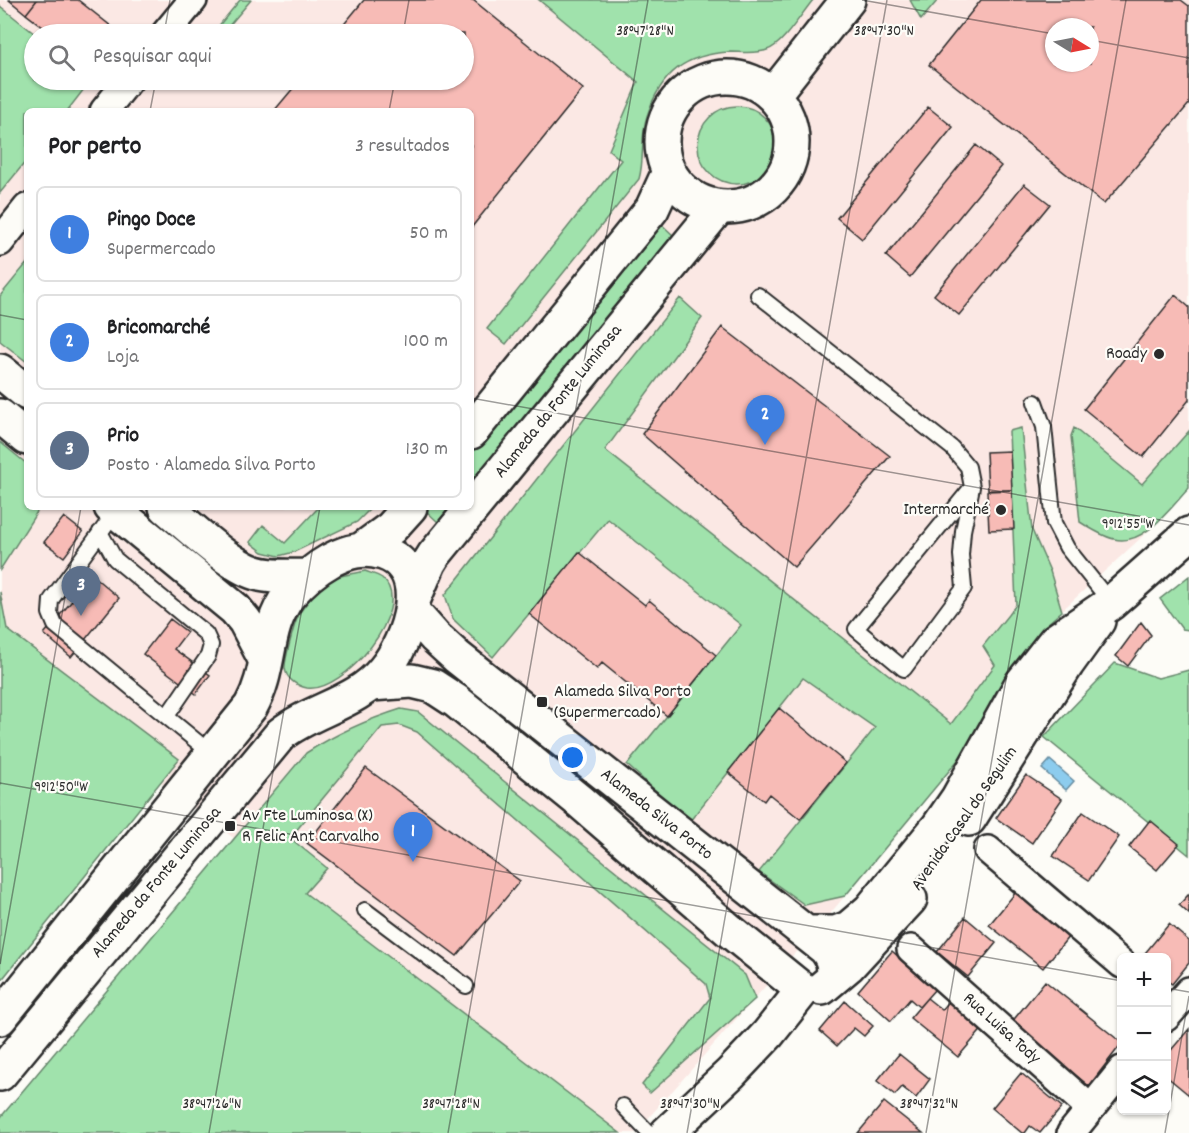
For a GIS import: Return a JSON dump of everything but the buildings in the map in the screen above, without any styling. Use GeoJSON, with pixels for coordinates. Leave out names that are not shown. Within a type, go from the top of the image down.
{"type":"FeatureCollection","features":[{"type":"Feature","properties":{"kind":"main road"},"geometry":{"type":"LineString","coordinates":[[773,95],[848,0]]}},
{"type":"Feature","properties":{"kind":"main road"},"geometry":{"type":"LineString","coordinates":[[732,76],[754,82],[773,95],[787,114],[793,138],[790,161],[779,183],[762,198],[741,206],[719,207],[698,201],[681,189],[669,172],[662,150],[663,127],[673,106],[688,89],[709,79],[732,76]]}},
{"type":"Feature","properties":{"kind":"main road"},"geometry":{"type":"LineString","coordinates":[[474,428],[652,209],[669,172]]}},
{"type":"Feature","properties":{"kind":"main road","name":"Alameda da Fonte Luminosa"},"geometry":{"type":"LineString","coordinates":[[474,506],[719,207]]}},
{"type":"Feature","properties":{"kind":"main road"},"geometry":{"type":"LineString","coordinates":[[0,371],[24,391]]}},
{"type":"Feature","properties":{"kind":"main road"},"geometry":{"type":"LineString","coordinates":[[0,416],[24,436]]}},
{"type":"Feature","properties":{"kind":"main road"},"geometry":{"type":"LineString","coordinates":[[170,510],[227,556],[254,573],[307,576]]}},
{"type":"Feature","properties":{"kind":"main road","name":"Alameda da Fonte Luminosa"},"geometry":{"type":"LineString","coordinates":[[361,550],[391,528],[407,510]]}},
{"type":"Feature","properties":{"kind":"main road","name":"Alameda da Fonte Luminosa"},"geometry":{"type":"LineString","coordinates":[[0,1074],[280,734],[292,725],[343,702],[371,684],[394,657],[409,624],[412,606],[429,563],[471,510]]}},
{"type":"Feature","properties":{"kind":"main road"},"geometry":{"type":"LineString","coordinates":[[109,517],[235,609],[245,621],[265,666]]}},
{"type":"Feature","properties":{"kind":"main road","name":"Avenida Casal do Segulim"},"geometry":{"type":"LineString","coordinates":[[807,933],[836,933],[849,928],[870,910],[931,836],[958,798],[999,723],[1029,675],[1055,641],[1110,603],[1189,534]]}},
{"type":"Feature","properties":{"kind":"main road","name":"Alameda da Fonte Luminosa"},"geometry":{"type":"LineString","coordinates":[[0,1018],[251,706],[259,692],[270,635],[277,615],[290,595],[307,576],[335,558],[351,551],[361,550],[388,555],[396,561],[409,578],[412,606]]}},
{"type":"Feature","properties":{"kind":"main road","name":"Avenida Casal do Segulim"},"geometry":{"type":"LineString","coordinates":[[803,990],[817,990],[825,986],[887,926],[925,881],[962,830],[1068,664],[1110,603]]}},
{"type":"Feature","properties":{"kind":"main road","name":"Alameda Silva Porto"},"geometry":{"type":"LineString","coordinates":[[412,606],[435,637],[457,657],[825,948],[832,957],[833,978]]}},
{"type":"Feature","properties":{"kind":"main road","name":"Alameda da Fonte Luminosa"},"geometry":{"type":"LineString","coordinates":[[265,666],[277,697],[289,706],[309,711],[327,708]]}},
{"type":"Feature","properties":{"kind":"main road","name":"Alameda Silva Porto"},"geometry":{"type":"LineString","coordinates":[[371,684],[412,681],[433,687],[456,701],[578,800],[730,932],[803,990]]}},
{"type":"Feature","properties":{"kind":"main road"},"geometry":{"type":"LineString","coordinates":[[730,932],[732,913],[741,900],[765,902]]}},
{"type":"Feature","properties":{"kind":"main road"},"geometry":{"type":"LineString","coordinates":[[667,1133],[731,1073],[768,1034],[803,990]]}},
{"type":"Feature","properties":{"kind":"street"},"geometry":{"type":"LineString","coordinates":[[173,24],[193,0]]}},
{"type":"Feature","properties":{"kind":"street"},"geometry":{"type":"LineString","coordinates":[[106,108],[121,90]]}},
{"type":"Feature","properties":{"kind":"street"},"geometry":{"type":"LineString","coordinates":[[0,242],[24,212]]}},
{"type":"Feature","properties":{"kind":"street"},"geometry":{"type":"LineString","coordinates":[[988,850],[1117,960]]}},
{"type":"Feature","properties":{"kind":"street","name":"Rua Luisa Tody"},"geometry":{"type":"LineString","coordinates":[[911,949],[1090,1108]]}},
{"type":"Feature","properties":{"kind":"street"},"geometry":{"type":"LineString","coordinates":[[1071,1133],[1117,1076]]}},
{"type":"Feature","properties":{"kind":"lane"},"geometry":{"type":"LineString","coordinates":[[758,295],[952,448],[968,467],[972,487],[963,531],[961,555],[964,588],[904,669],[856,629],[972,487]]}},
{"type":"Feature","properties":{"kind":"lane"},"geometry":{"type":"LineString","coordinates":[[1035,402],[1044,427],[1054,523],[1067,549],[1110,603]]}},
{"type":"Feature","properties":{"kind":"lane"},"geometry":{"type":"LineString","coordinates":[[109,517],[115,559],[206,634],[211,645],[208,656],[167,716]]}},
{"type":"Feature","properties":{"kind":"lane"},"geometry":{"type":"LineString","coordinates":[[109,517],[51,600],[50,613],[55,625],[212,754]]}},
{"type":"Feature","properties":{"kind":"lane"},"geometry":{"type":"LineString","coordinates":[[365,910],[466,986]]}},
{"type":"Feature","properties":{"kind":"lane"},"geometry":{"type":"LineString","coordinates":[[623,1106],[650,1133]]}},
{"type":"Feature","properties":{"kind":"shaded area"},"geometry":{"type":"Polygon","coordinates":[[[0,0],[1189,0],[1189,488],[1155,525],[1045,626],[1007,677],[963,754],[834,909],[635,1133],[620,1133],[160,782],[179,759],[7,629],[0,592],[0,570],[38,510],[474,510],[474,108],[69,108],[83,90],[474,90],[474,24],[24,24],[0,6],[0,0]]]}},
{"type":"Feature","properties":{"kind":"shaded area"},"geometry":{"type":"Polygon","coordinates":[[[24,164],[24,462],[0,442],[0,193],[24,164]]]}},
{"type":"Feature","properties":{"kind":"green space"},"geometry":{"type":"Polygon","coordinates":[[[240,0],[251,0],[231,24],[220,24],[240,0]]]}},
{"type":"Feature","properties":{"kind":"green space"},"geometry":{"type":"Polygon","coordinates":[[[539,0],[813,0],[786,35],[773,47],[759,52],[731,52],[700,57],[688,62],[668,77],[653,101],[647,116],[639,179],[506,344],[487,329],[621,160],[609,150],[638,82],[539,0]]]}},
{"type":"Feature","properties":{"kind":"green space"},"geometry":{"type":"Polygon","coordinates":[[[910,0],[938,0],[921,20],[910,0]]]}},
{"type":"Feature","properties":{"kind":"green space"},"geometry":{"type":"Polygon","coordinates":[[[0,6],[24,25],[24,90],[83,90],[69,108],[24,108],[24,164],[0,193],[0,6]]]}},
{"type":"Feature","properties":{"kind":"green space"},"geometry":{"type":"Polygon","coordinates":[[[737,106],[752,109],[765,117],[773,130],[776,145],[773,160],[765,173],[752,181],[737,184],[722,181],[709,173],[701,160],[698,145],[701,130],[709,117],[722,109],[737,106]]]}},
{"type":"Feature","properties":{"kind":"green space"},"geometry":{"type":"Polygon","coordinates":[[[658,221],[674,236],[474,482],[474,448],[658,221]]]}},
{"type":"Feature","properties":{"kind":"green space"},"geometry":{"type":"Polygon","coordinates":[[[24,267],[24,360],[0,341],[0,296],[24,267]]]}},
{"type":"Feature","properties":{"kind":"green space"},"geometry":{"type":"Polygon","coordinates":[[[680,298],[702,318],[605,450],[951,724],[995,665],[983,646],[1016,605],[1009,431],[1021,428],[1032,530],[1050,571],[1062,611],[1045,626],[1007,677],[963,754],[845,896],[805,905],[759,872],[875,728],[803,678],[690,821],[627,765],[741,625],[608,519],[493,657],[453,619],[445,595],[680,298]]]}},
{"type":"Feature","properties":{"kind":"green space"},"geometry":{"type":"Polygon","coordinates":[[[1074,428],[1142,484],[1189,431],[1189,488],[1156,524],[1136,537],[1125,540],[1114,539],[1097,532],[1080,522],[1071,436],[1074,428]]]}},
{"type":"Feature","properties":{"kind":"green space"},"geometry":{"type":"Polygon","coordinates":[[[0,442],[24,462],[24,510],[38,510],[0,570],[0,442]]]}},
{"type":"Feature","properties":{"kind":"green space"},"geometry":{"type":"Polygon","coordinates":[[[316,510],[369,510],[357,522],[294,552],[279,556],[263,552],[250,542],[263,525],[285,543],[316,510]]]}},
{"type":"Feature","properties":{"kind":"green space"},"geometry":{"type":"Polygon","coordinates":[[[425,510],[452,510],[440,524],[425,510]]]}},
{"type":"Feature","properties":{"kind":"green space"},"geometry":{"type":"Polygon","coordinates":[[[365,571],[382,578],[390,592],[390,609],[383,628],[356,664],[339,678],[322,686],[307,688],[299,686],[287,675],[285,664],[299,615],[316,592],[329,580],[365,571]]]}},
{"type":"Feature","properties":{"kind":"green space"},"geometry":{"type":"Polygon","coordinates":[[[1189,576],[1189,630],[1182,629],[1160,599],[1189,576]]]}},
{"type":"Feature","properties":{"kind":"green space"},"geometry":{"type":"Polygon","coordinates":[[[0,592],[7,629],[179,759],[0,982],[0,592]]]}},
{"type":"Feature","properties":{"kind":"green space"},"geometry":{"type":"Polygon","coordinates":[[[1115,663],[1158,678],[1189,670],[1189,855],[1044,737],[1115,663]]]}},
{"type":"Feature","properties":{"kind":"green space"},"geometry":{"type":"Polygon","coordinates":[[[401,709],[418,712],[745,975],[755,999],[650,1093],[642,1085],[710,998],[706,984],[417,732],[399,725],[382,727],[290,838],[327,868],[305,893],[620,1133],[0,1133],[0,1118],[306,753],[352,728],[401,709]]]}},
{"type":"Feature","properties":{"kind":"water"},"geometry":{"type":"Polygon","coordinates":[[[1050,760],[1074,781],[1066,790],[1042,769],[1050,760]]]}},
{"type":"Feature","properties":{"kind":"place","name":"Roady"},"geometry":{"type":"Point","coordinates":[1159,354]}},
{"type":"Feature","properties":{"kind":"place","name":"Bricomarché"},"geometry":{"type":"Point","coordinates":[765,445]}},
{"type":"Feature","properties":{"kind":"place","name":"Intermarché"},"geometry":{"type":"Point","coordinates":[1001,510]}},
{"type":"Feature","properties":{"kind":"place","name":"Prio"},"geometry":{"type":"Point","coordinates":[81,616]}},
{"type":"Feature","properties":{"kind":"place","name":"Alameda Silva Porto (Supermercado)"},"geometry":{"type":"Point","coordinates":[542,702]}},
{"type":"Feature","properties":{"kind":"place","name":"Av Fte Luminosa (X) R Felic Ant Carvalho"},"geometry":{"type":"Point","coordinates":[230,826]}},
{"type":"Feature","properties":{"kind":"place","name":"Pingo Doce"},"geometry":{"type":"Point","coordinates":[413,862]}}]}
